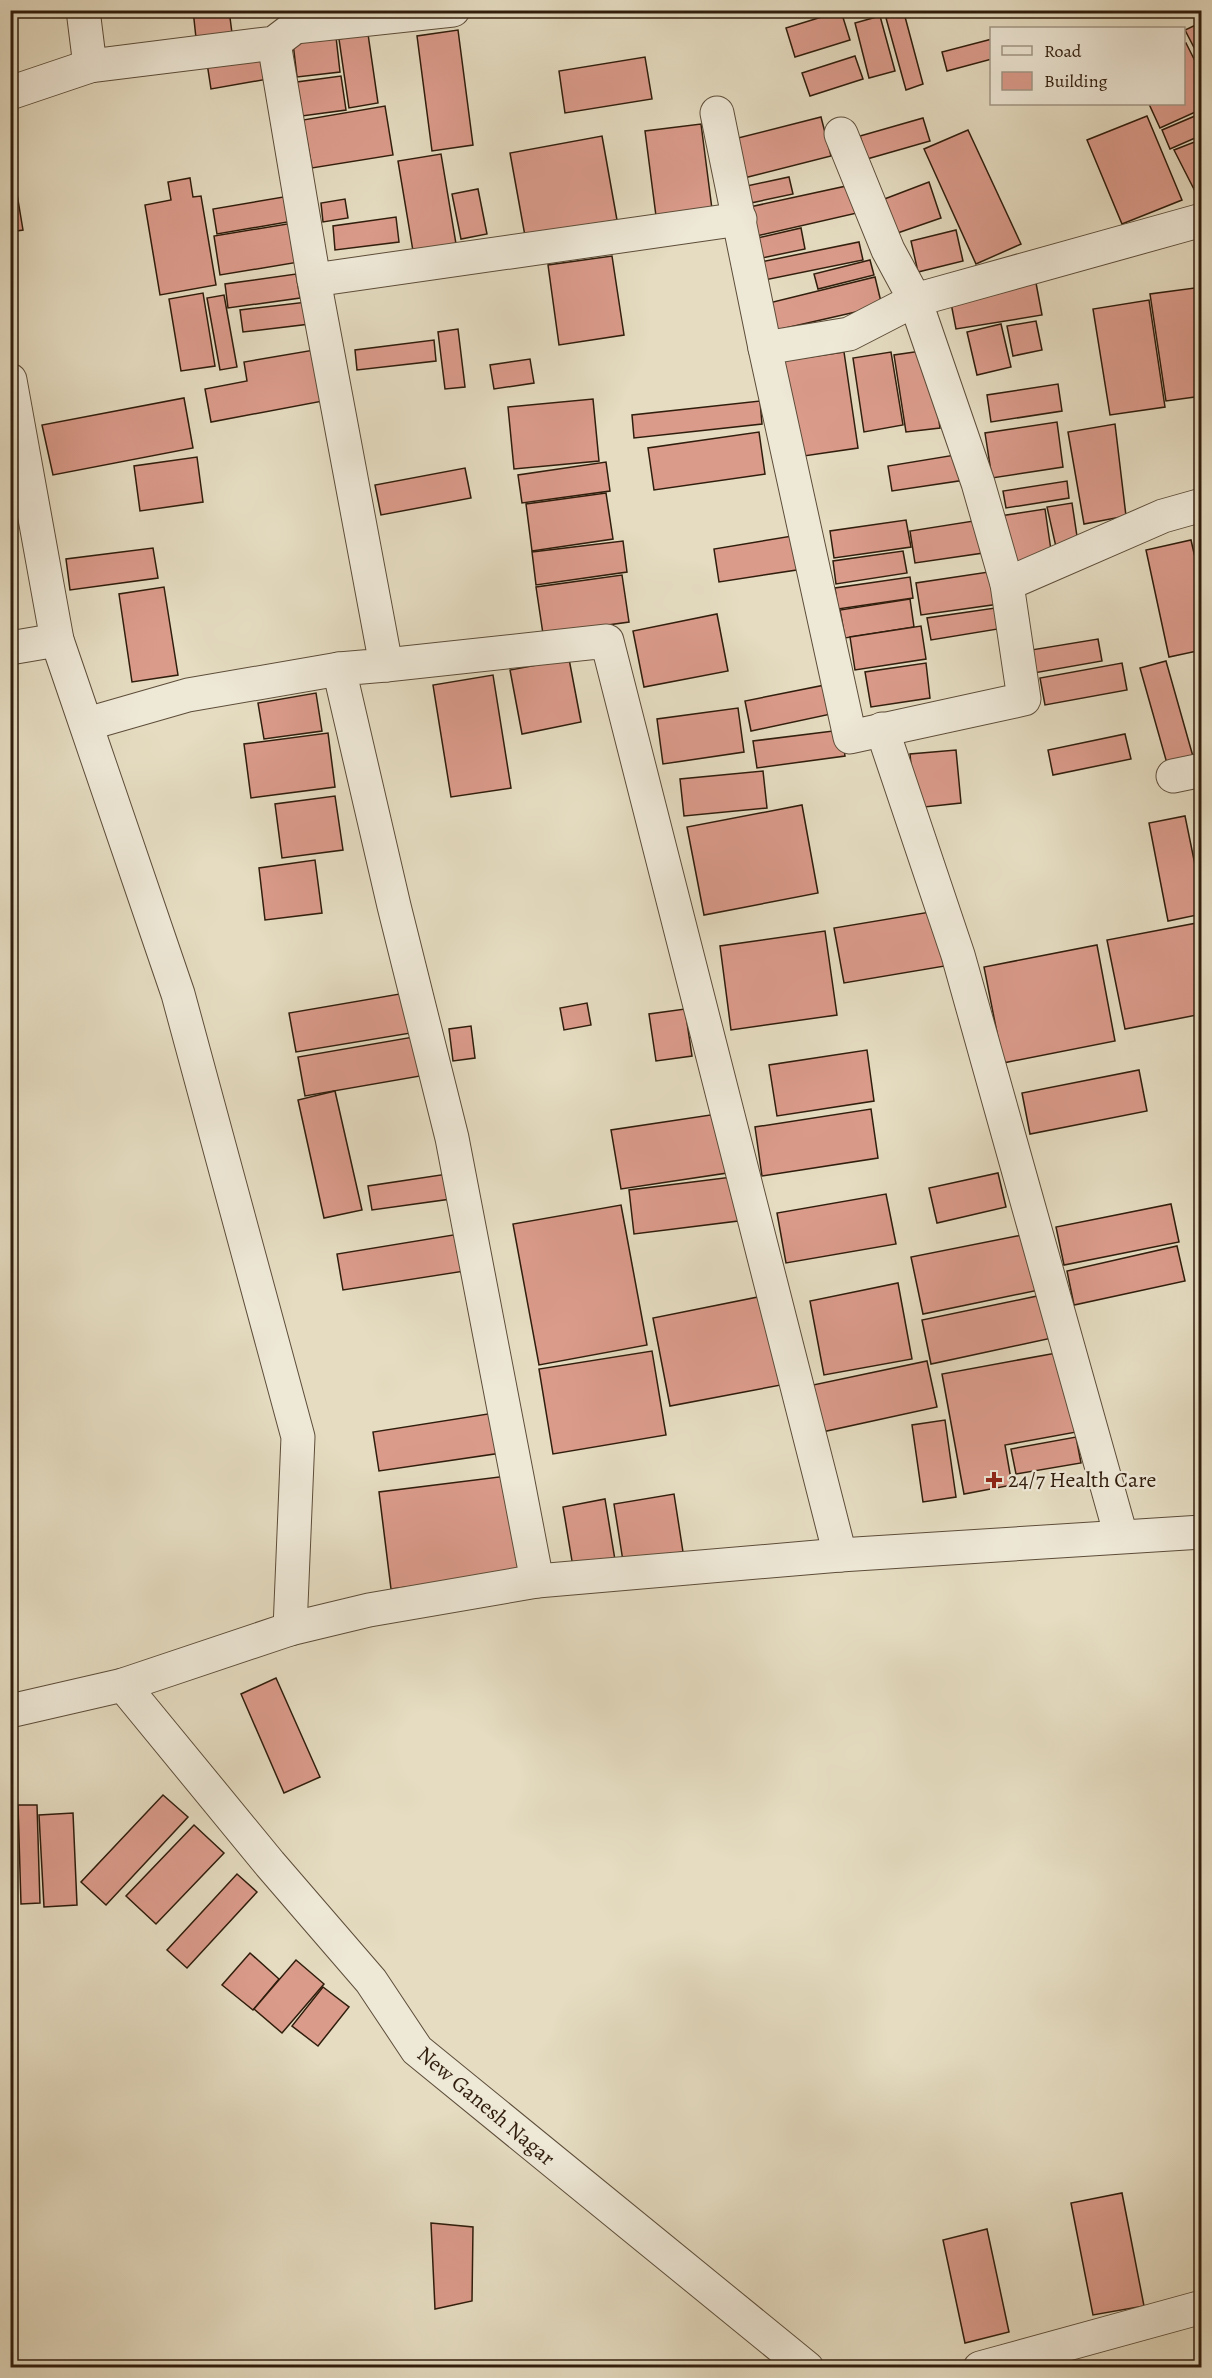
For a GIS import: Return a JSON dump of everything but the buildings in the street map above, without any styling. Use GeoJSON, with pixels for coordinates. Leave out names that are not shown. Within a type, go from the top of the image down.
{"type":"FeatureCollection","features":[{"type":"Feature","properties":{"kind":"street"},"geometry":{"type":"LineString","coordinates":[[83,10],[90,66]]}},
{"type":"Feature","properties":{"kind":"street"},"geometry":{"type":"LineString","coordinates":[[10,93],[90,66],[287,27],[453,10]]}},
{"type":"Feature","properties":{"kind":"street"},"geometry":{"type":"LineString","coordinates":[[287,27],[314,280],[386,665]]}},
{"type":"Feature","properties":{"kind":"street"},"geometry":{"type":"LineString","coordinates":[[717,113],[740,219],[750,281],[850,737],[1024,699],[1007,584],[978,483],[915,300],[888,250],[841,134]]}},
{"type":"Feature","properties":{"kind":"street"},"geometry":{"type":"LineString","coordinates":[[314,280],[740,219]]}},
{"type":"Feature","properties":{"kind":"street"},"geometry":{"type":"LineString","coordinates":[[765,348],[849,334],[915,300],[1202,220]]}},
{"type":"Feature","properties":{"kind":"street"},"geometry":{"type":"LineString","coordinates":[[10,380],[57,640],[178,994],[298,1437],[290,1629]]}},
{"type":"Feature","properties":{"kind":"street"},"geometry":{"type":"LineString","coordinates":[[1007,584],[1162,516],[1202,505]]}},
{"type":"Feature","properties":{"kind":"street"},"geometry":{"type":"LineString","coordinates":[[10,648],[57,640]]}},
{"type":"Feature","properties":{"kind":"street"},"geometry":{"type":"LineString","coordinates":[[87,724],[188,695],[339,669],[607,641],[840,1555]]}},
{"type":"Feature","properties":{"kind":"street"},"geometry":{"type":"LineString","coordinates":[[339,669],[394,906],[452,1138],[537,1581]]}},
{"type":"Feature","properties":{"kind":"street"},"geometry":{"type":"LineString","coordinates":[[882,729],[961,966],[1121,1536]]}},
{"type":"Feature","properties":{"kind":"street"},"geometry":{"type":"LineString","coordinates":[[10,1711],[123,1685],[290,1629],[369,1610],[537,1581],[840,1555],[1202,1532]]}},
{"type":"Feature","properties":{"kind":"street","name":"New Ganesh Nagar"},"geometry":{"type":"LineString","coordinates":[[123,1685],[270,1864],[371,1982],[417,2050],[807,2367]]}},
{"type":"Feature","properties":{"kind":"street"},"geometry":{"type":"LineString","coordinates":[[980,2367],[1202,2307]]}},
{"type":"Feature","properties":{"kind":"place","name":"24/7 Health Care"},"geometry":{"type":"Point","coordinates":[994,1480]}}]}
